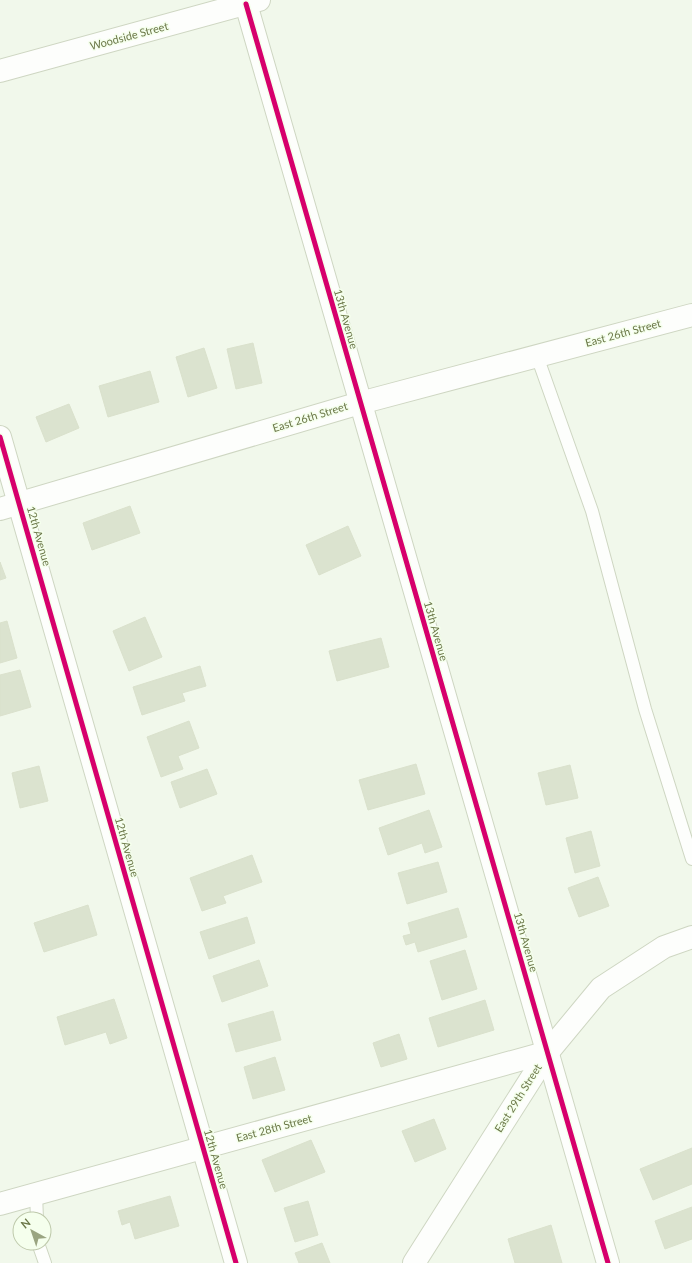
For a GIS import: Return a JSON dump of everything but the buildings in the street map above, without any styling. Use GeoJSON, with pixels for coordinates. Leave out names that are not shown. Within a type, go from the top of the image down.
{"type":"FeatureCollection","features":[{"type":"Feature","properties":{"kind":"street","name":"Woodside Street"},"geometry":{"type":"LineString","coordinates":[[0,71],[252,2]]}},
{"type":"Feature","properties":{"kind":"street","name":"13th Avenue"},"geometry":{"type":"LineString","coordinates":[[252,2],[360,402],[608,1263]]}},
{"type":"Feature","properties":{"kind":"street","name":"East 26th Street"},"geometry":{"type":"LineString","coordinates":[[10,507],[360,402],[692,315]]}},
{"type":"Feature","properties":{"kind":"street","name":"12th Avenue"},"geometry":{"type":"LineString","coordinates":[[0,437],[10,507],[236,1263]]}},
{"type":"Feature","properties":{"kind":"street","name":"East 29th Street"},"geometry":{"type":"LineString","coordinates":[[414,1263],[548,1052],[601,988],[664,947],[692,937]]}},
{"type":"Feature","properties":{"kind":"street","name":"East 28th Street"},"geometry":{"type":"LineString","coordinates":[[0,1204],[548,1052]]}},
{"type":"Feature","properties":{"kind":"lane"},"geometry":{"type":"LineString","coordinates":[[537,356],[592,511],[645,709],[692,859]]}},
{"type":"Feature","properties":{"kind":"lane"},"geometry":{"type":"LineString","coordinates":[[36,1194],[37,1211]]}},
{"type":"Feature","properties":{"kind":"lane"},"geometry":{"type":"LineString","coordinates":[[41,1251],[45,1263]]}},
{"type":"Feature","properties":{"kind":"cycle path"},"geometry":{"type":"LineString","coordinates":[[246,4],[608,1263]]}},
{"type":"Feature","properties":{"kind":"cycle path"},"geometry":{"type":"LineString","coordinates":[[0,437],[236,1263]]}}]}
